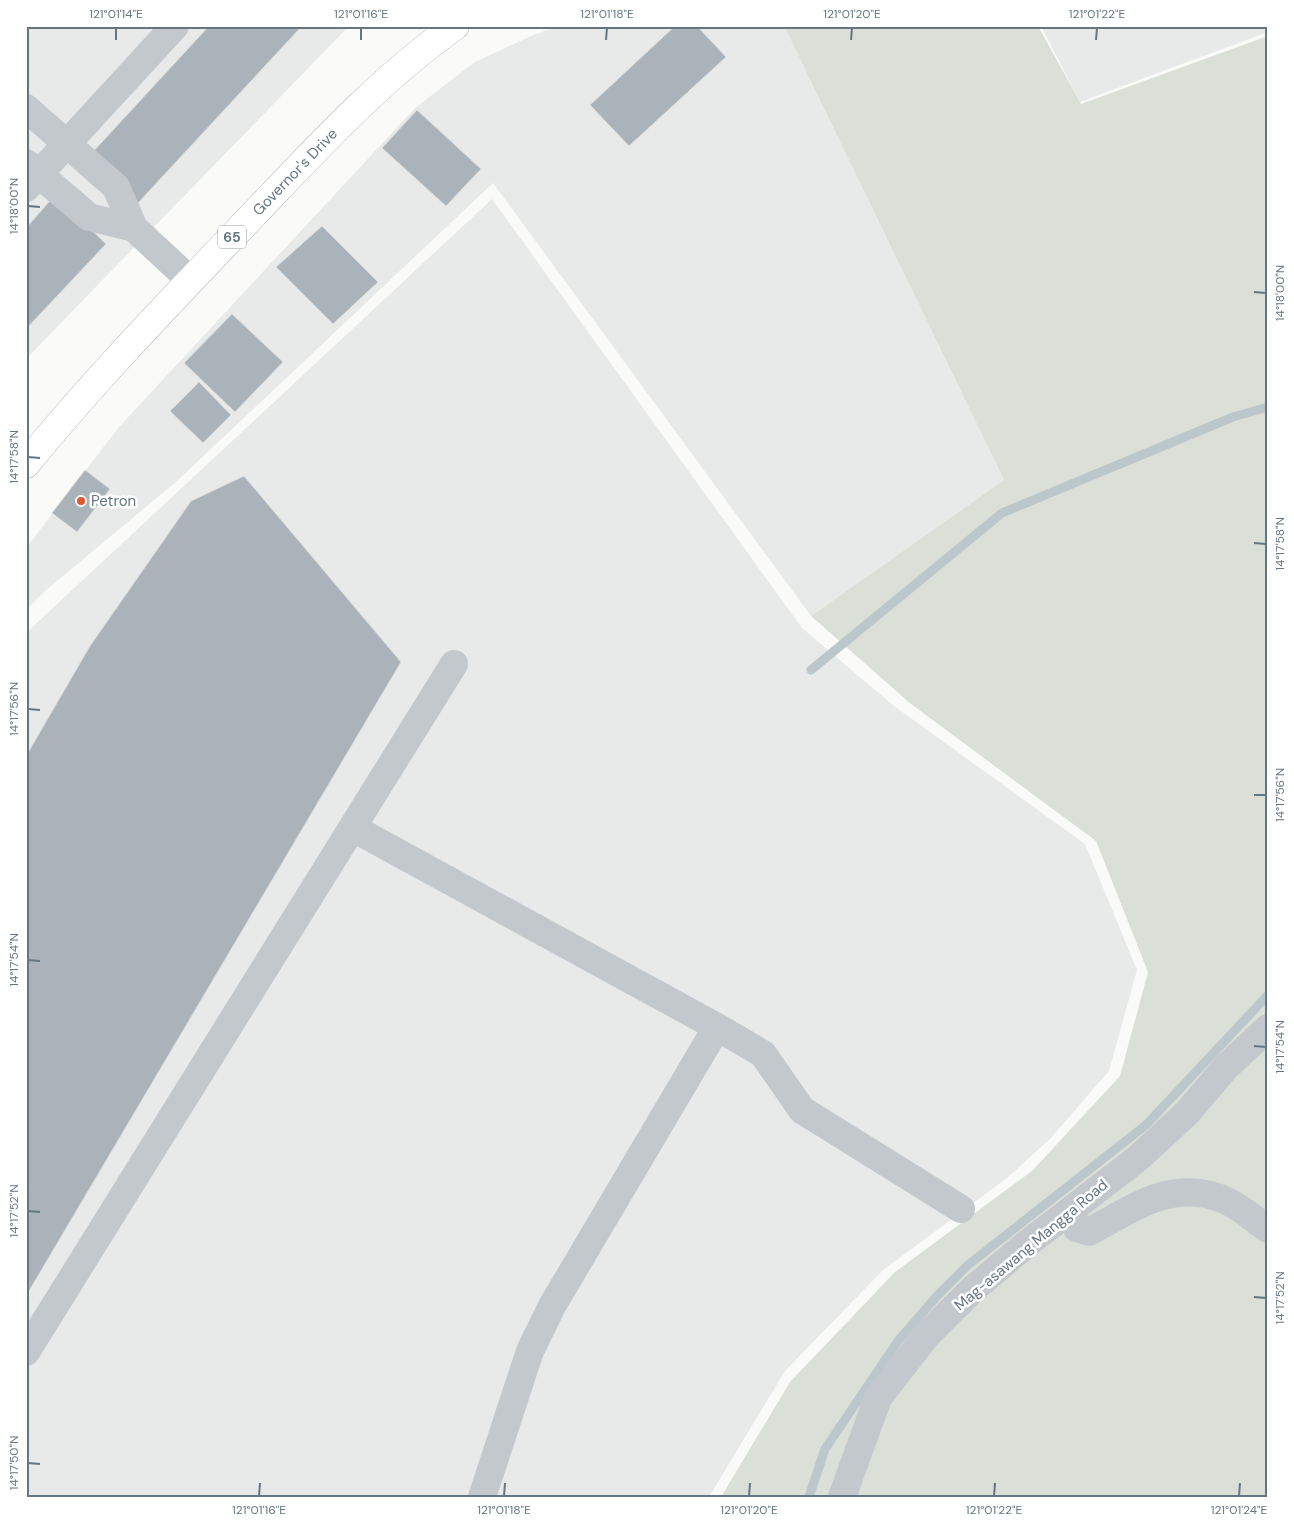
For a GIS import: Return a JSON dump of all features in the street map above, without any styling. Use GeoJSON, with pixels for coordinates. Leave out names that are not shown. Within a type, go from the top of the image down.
{"type":"FeatureCollection","features":[{"type":"Feature","properties":{"kind":"highway","name":"Governor's Drive"},"geometry":{"type":"LineString","coordinates":[[26,464],[190,280],[349,116],[422,49],[455,26]]}},
{"type":"Feature","properties":{"kind":"street"},"geometry":{"type":"LineString","coordinates":[[134,228],[89,217],[30,175],[68,144],[175,26]]}},
{"type":"Feature","properties":{"kind":"street"},"geometry":{"type":"LineString","coordinates":[[26,108],[116,188],[134,228],[190,280]]}},
{"type":"Feature","properties":{"kind":"street"},"geometry":{"type":"LineString","coordinates":[[26,1352],[454,664]]}},
{"type":"Feature","properties":{"kind":"street"},"geometry":{"type":"LineString","coordinates":[[353,828],[763,1054],[802,1110],[961,1209]]}},
{"type":"Feature","properties":{"kind":"street"},"geometry":{"type":"LineString","coordinates":[[482,1497],[530,1351],[552,1306],[717,1027]]}},
{"type":"Feature","properties":{"kind":"street","name":"Mag-asawang Mangga Road"},"geometry":{"type":"LineString","coordinates":[[842,1497],[878,1398],[926,1336],[972,1290],[1070,1210],[1137,1159],[1187,1113],[1226,1067],[1268,1028]]}},
{"type":"Feature","properties":{"kind":"street"},"geometry":{"type":"LineString","coordinates":[[1070,1210],[1077,1228],[1089,1232],[1153,1198],[1189,1191],[1229,1202],[1268,1229]]}},
{"type":"Feature","properties":{"kind":"shaded area"},"geometry":{"type":"Polygon","coordinates":[[[26,26],[349,26],[26,359],[26,26]]]}},
{"type":"Feature","properties":{"kind":"shaded area"},"geometry":{"type":"Polygon","coordinates":[[[558,26],[784,26],[1004,480],[811,616],[493,183],[177,481],[45,591],[26,610],[26,548],[119,427],[415,108],[475,62],[531,36],[558,26]]]}},
{"type":"Feature","properties":{"kind":"shaded area"},"geometry":{"type":"Polygon","coordinates":[[[784,26],[1038,26],[1081,104],[1268,36],[1268,1497],[721,1497],[790,1382],[895,1272],[1032,1171],[1120,1076],[1148,972],[1096,841],[911,704],[811,616],[1004,480],[784,26]]]}},
{"type":"Feature","properties":{"kind":"shaded area"},"geometry":{"type":"Polygon","coordinates":[[[1041,26],[1268,26],[1268,32],[1080,102],[1041,26]]]}},
{"type":"Feature","properties":{"kind":"shaded area"},"geometry":{"type":"Polygon","coordinates":[[[492,199],[802,628],[894,706],[1085,844],[1137,970],[1109,1071],[1050,1139],[1007,1178],[882,1271],[785,1371],[709,1497],[26,1497],[26,633],[492,199]]]}},
{"type":"Feature","properties":{"kind":"building"},"geometry":{"type":"Polygon","coordinates":[[[209,26],[302,26],[138,203],[90,155],[209,26]]]}},
{"type":"Feature","properties":{"kind":"building"},"geometry":{"type":"Polygon","coordinates":[[[675,26],[697,26],[726,57],[629,146],[590,105],[675,26]]]}},
{"type":"Feature","properties":{"kind":"building"},"geometry":{"type":"Polygon","coordinates":[[[417,110],[481,169],[446,206],[382,148],[417,110]]]}},
{"type":"Feature","properties":{"kind":"building"},"geometry":{"type":"Polygon","coordinates":[[[55,195],[106,244],[26,329],[26,228],[55,195]]]}},
{"type":"Feature","properties":{"kind":"building"},"geometry":{"type":"Polygon","coordinates":[[[322,226],[378,282],[333,324],[276,267],[322,226]]]}},
{"type":"Feature","properties":{"kind":"building"},"geometry":{"type":"Polygon","coordinates":[[[232,314],[283,362],[235,412],[184,363],[232,314]]]}},
{"type":"Feature","properties":{"kind":"building"},"geometry":{"type":"Polygon","coordinates":[[[199,382],[231,415],[203,443],[170,411],[199,382]]]}},
{"type":"Feature","properties":{"kind":"building","name":"Petron"},"geometry":{"type":"Polygon","coordinates":[[[85,470],[110,489],[77,532],[52,513],[85,470]]]}},
{"type":"Feature","properties":{"kind":"building"},"geometry":{"type":"Polygon","coordinates":[[[244,476],[401,662],[26,1296],[26,756],[90,646],[191,501],[244,476]]]}},
{"type":"Feature","properties":{"kind":"waterway"},"geometry":{"type":"LineString","coordinates":[[811,670],[1002,513],[1233,417],[1268,407]]}},
{"type":"Feature","properties":{"kind":"waterway"},"geometry":{"type":"LineString","coordinates":[[809,1497],[825,1449],[898,1341],[938,1295],[968,1265],[1146,1125],[1268,995]]}},
{"type":"Feature","properties":{"kind":"place","name":"Petron"},"geometry":{"type":"Point","coordinates":[81,501]}}]}
